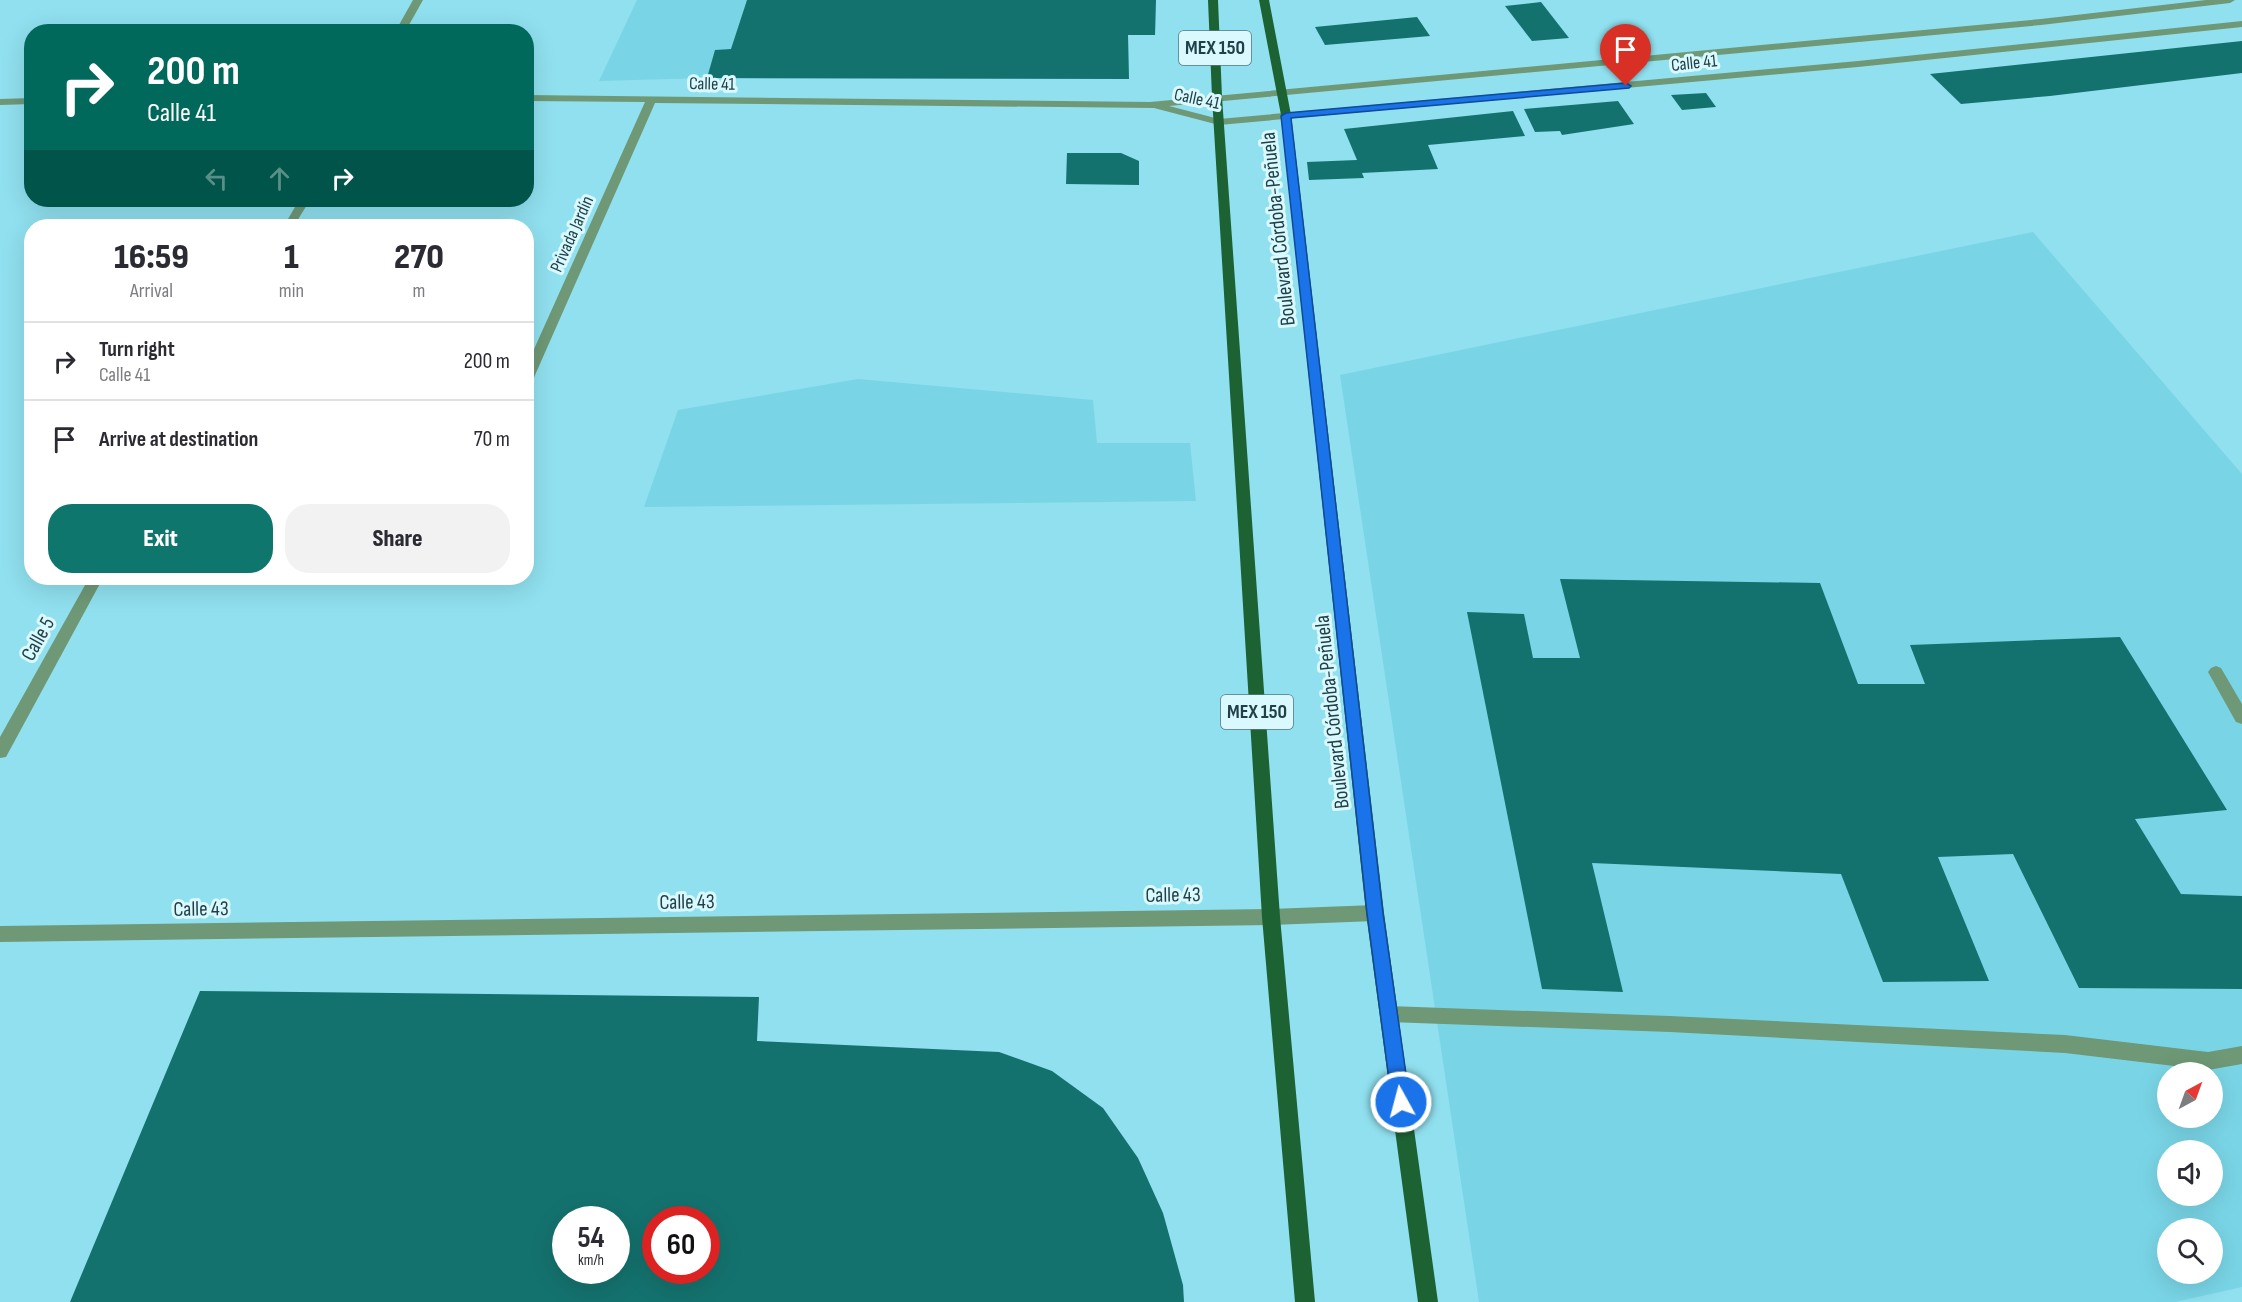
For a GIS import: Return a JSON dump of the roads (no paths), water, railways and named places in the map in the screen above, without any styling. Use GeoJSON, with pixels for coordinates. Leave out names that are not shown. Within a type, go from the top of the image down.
{"type":"FeatureCollection","features":[{"type":"Feature","properties":{"kind":"main road","name":"MEX 150"},"geometry":{"type":"LineString","coordinates":[[1213,0],[1217,97],[1270,917],[1305,1302]]}},
{"type":"Feature","properties":{"kind":"main road","name":"MEX 150"},"geometry":{"type":"LineString","coordinates":[[1264,0],[1286,116]]}},
{"type":"Feature","properties":{"kind":"main road","name":"Boulevard Córdoba-Peñuela"},"geometry":{"type":"LineString","coordinates":[[1286,116],[1375,913],[1428,1302]]}},
{"type":"Feature","properties":{"kind":"street"},"geometry":{"type":"LineString","coordinates":[[404,24],[418,0]]}},
{"type":"Feature","properties":{"kind":"street","name":"Calle 41"},"geometry":{"type":"LineString","coordinates":[[534,98],[1150,105],[1280,91],[1634,61],[2041,22],[2229,0]]}},
{"type":"Feature","properties":{"kind":"street"},"geometry":{"type":"LineString","coordinates":[[2041,22],[2049,29]]}},
{"type":"Feature","properties":{"kind":"street","name":"Calle 41"},"geometry":{"type":"LineString","coordinates":[[1150,105],[1219,122],[1649,84],[2066,44],[2242,24]]}},
{"type":"Feature","properties":{"kind":"street"},"geometry":{"type":"LineString","coordinates":[[2058,37],[2066,44]]}},
{"type":"Feature","properties":{"kind":"street"},"geometry":{"type":"LineString","coordinates":[[1634,61],[1649,84]]}},
{"type":"Feature","properties":{"kind":"street","name":"Privada Jardín"},"geometry":{"type":"LineString","coordinates":[[534,364],[651,100]]}},
{"type":"Feature","properties":{"kind":"street"},"geometry":{"type":"LineString","coordinates":[[0,102],[24,101]]}},
{"type":"Feature","properties":{"kind":"street","name":"Calle 5"},"geometry":{"type":"LineString","coordinates":[[0,752],[92,585]]}},
{"type":"Feature","properties":{"kind":"street"},"geometry":{"type":"LineString","coordinates":[[2216,672],[2242,718]]}},
{"type":"Feature","properties":{"kind":"street","name":"Calle 43"},"geometry":{"type":"LineString","coordinates":[[0,934],[1270,917],[1375,913]]}},
{"type":"Feature","properties":{"kind":"street"},"geometry":{"type":"LineString","coordinates":[[1389,1014],[1670,1024],[2065,1044],[2208,1061],[2242,1055]]}}]}
